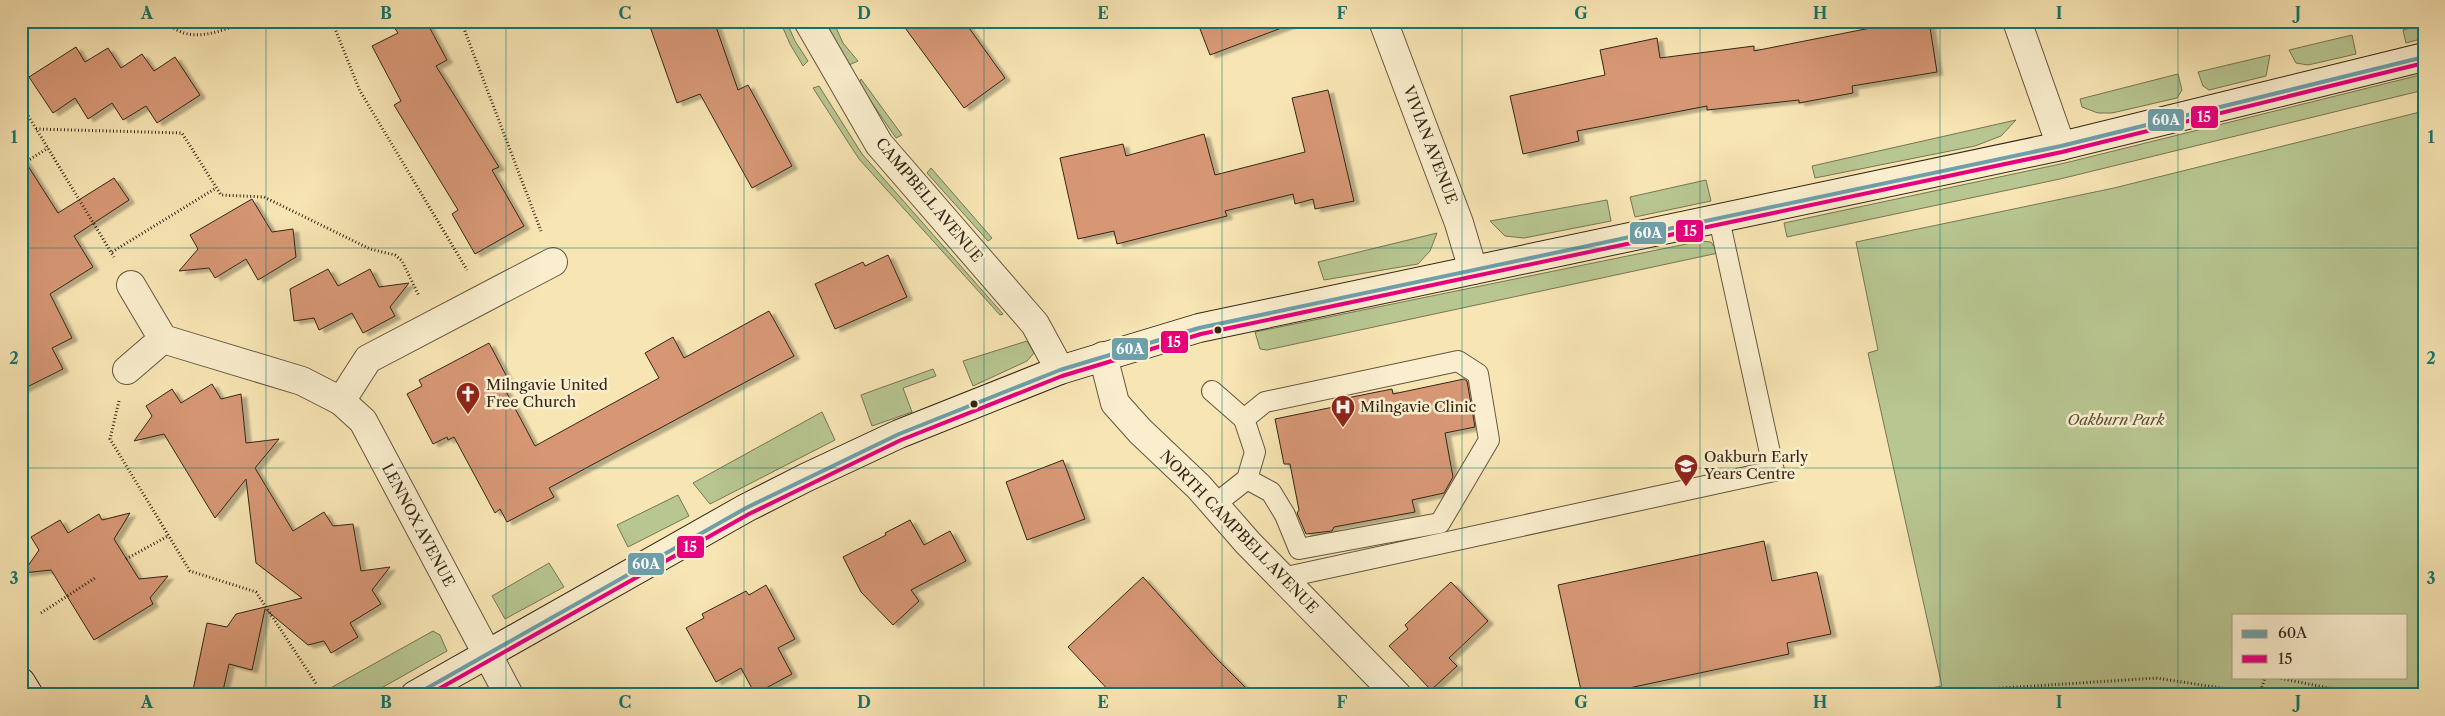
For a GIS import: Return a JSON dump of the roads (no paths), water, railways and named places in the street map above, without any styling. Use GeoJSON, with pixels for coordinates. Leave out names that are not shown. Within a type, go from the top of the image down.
{"type":"FeatureCollection","features":[{"type":"Feature","properties":{"kind":"street","name":"CAMPBELL AVENUE"},"geometry":{"type":"LineString","coordinates":[[808,21],[879,144],[1035,324],[1060,370]]}},
{"type":"Feature","properties":{"kind":"street","name":"VIVIAN AVENUE"},"geometry":{"type":"LineString","coordinates":[[1383,21],[1459,223],[1473,270]]}},
{"type":"Feature","properties":{"kind":"street"},"geometry":{"type":"LineString","coordinates":[[2017,21],[2061,146]]}},
{"type":"Feature","properties":{"kind":"street"},"geometry":{"type":"LineString","coordinates":[[415,695],[746,508],[805,478],[899,434],[1060,370],[1103,356],[1199,328],[2061,146],[2424,57]]}},
{"type":"Feature","properties":{"kind":"street"},"geometry":{"type":"LineString","coordinates":[[341,400],[368,359],[553,262]]}},
{"type":"Feature","properties":{"kind":"street"},"geometry":{"type":"LineString","coordinates":[[127,370],[163,340],[131,285]]}},
{"type":"Feature","properties":{"kind":"street","name":"LENNOX AVENUE"},"geometry":{"type":"LineString","coordinates":[[163,340],[302,381],[341,400],[363,422],[509,695]]}},
{"type":"Feature","properties":{"kind":"street","name":"NORTH CAMPBELL AVENUE"},"geometry":{"type":"LineString","coordinates":[[1103,356],[1115,403],[1214,505],[1248,543],[1397,695]]}},
{"type":"Feature","properties":{"kind":"street"},"geometry":{"type":"LineString","coordinates":[[21,682],[29,695]]}},
{"type":"Feature","properties":{"kind":"lane"},"geometry":{"type":"LineString","coordinates":[[1282,578],[1774,471],[1719,219]]}},
{"type":"Feature","properties":{"kind":"lane"},"geometry":{"type":"LineString","coordinates":[[1244,419],[1265,402],[1458,361],[1478,374],[1489,440],[1440,523],[1299,548],[1285,515],[1271,492],[1247,479]]}},
{"type":"Feature","properties":{"kind":"lane"},"geometry":{"type":"LineString","coordinates":[[1212,391],[1244,419],[1255,452],[1247,479],[1214,505]]}},
{"type":"Feature","properties":{"kind":"place","name":"Milngavie United Free Church"},"geometry":{"type":"Point","coordinates":[468,415]}},
{"type":"Feature","properties":{"kind":"place","name":"Milngavie Clinic"},"geometry":{"type":"Point","coordinates":[1343,428]}},
{"type":"Feature","properties":{"kind":"place","name":"Oakburn Early Years Centre"},"geometry":{"type":"Point","coordinates":[1686,487]}},
{"type":"Feature","properties":{"kind":"park label","name":"Oakburn Park"},"geometry":{"type":"Point","coordinates":[2116,420]}}]}
